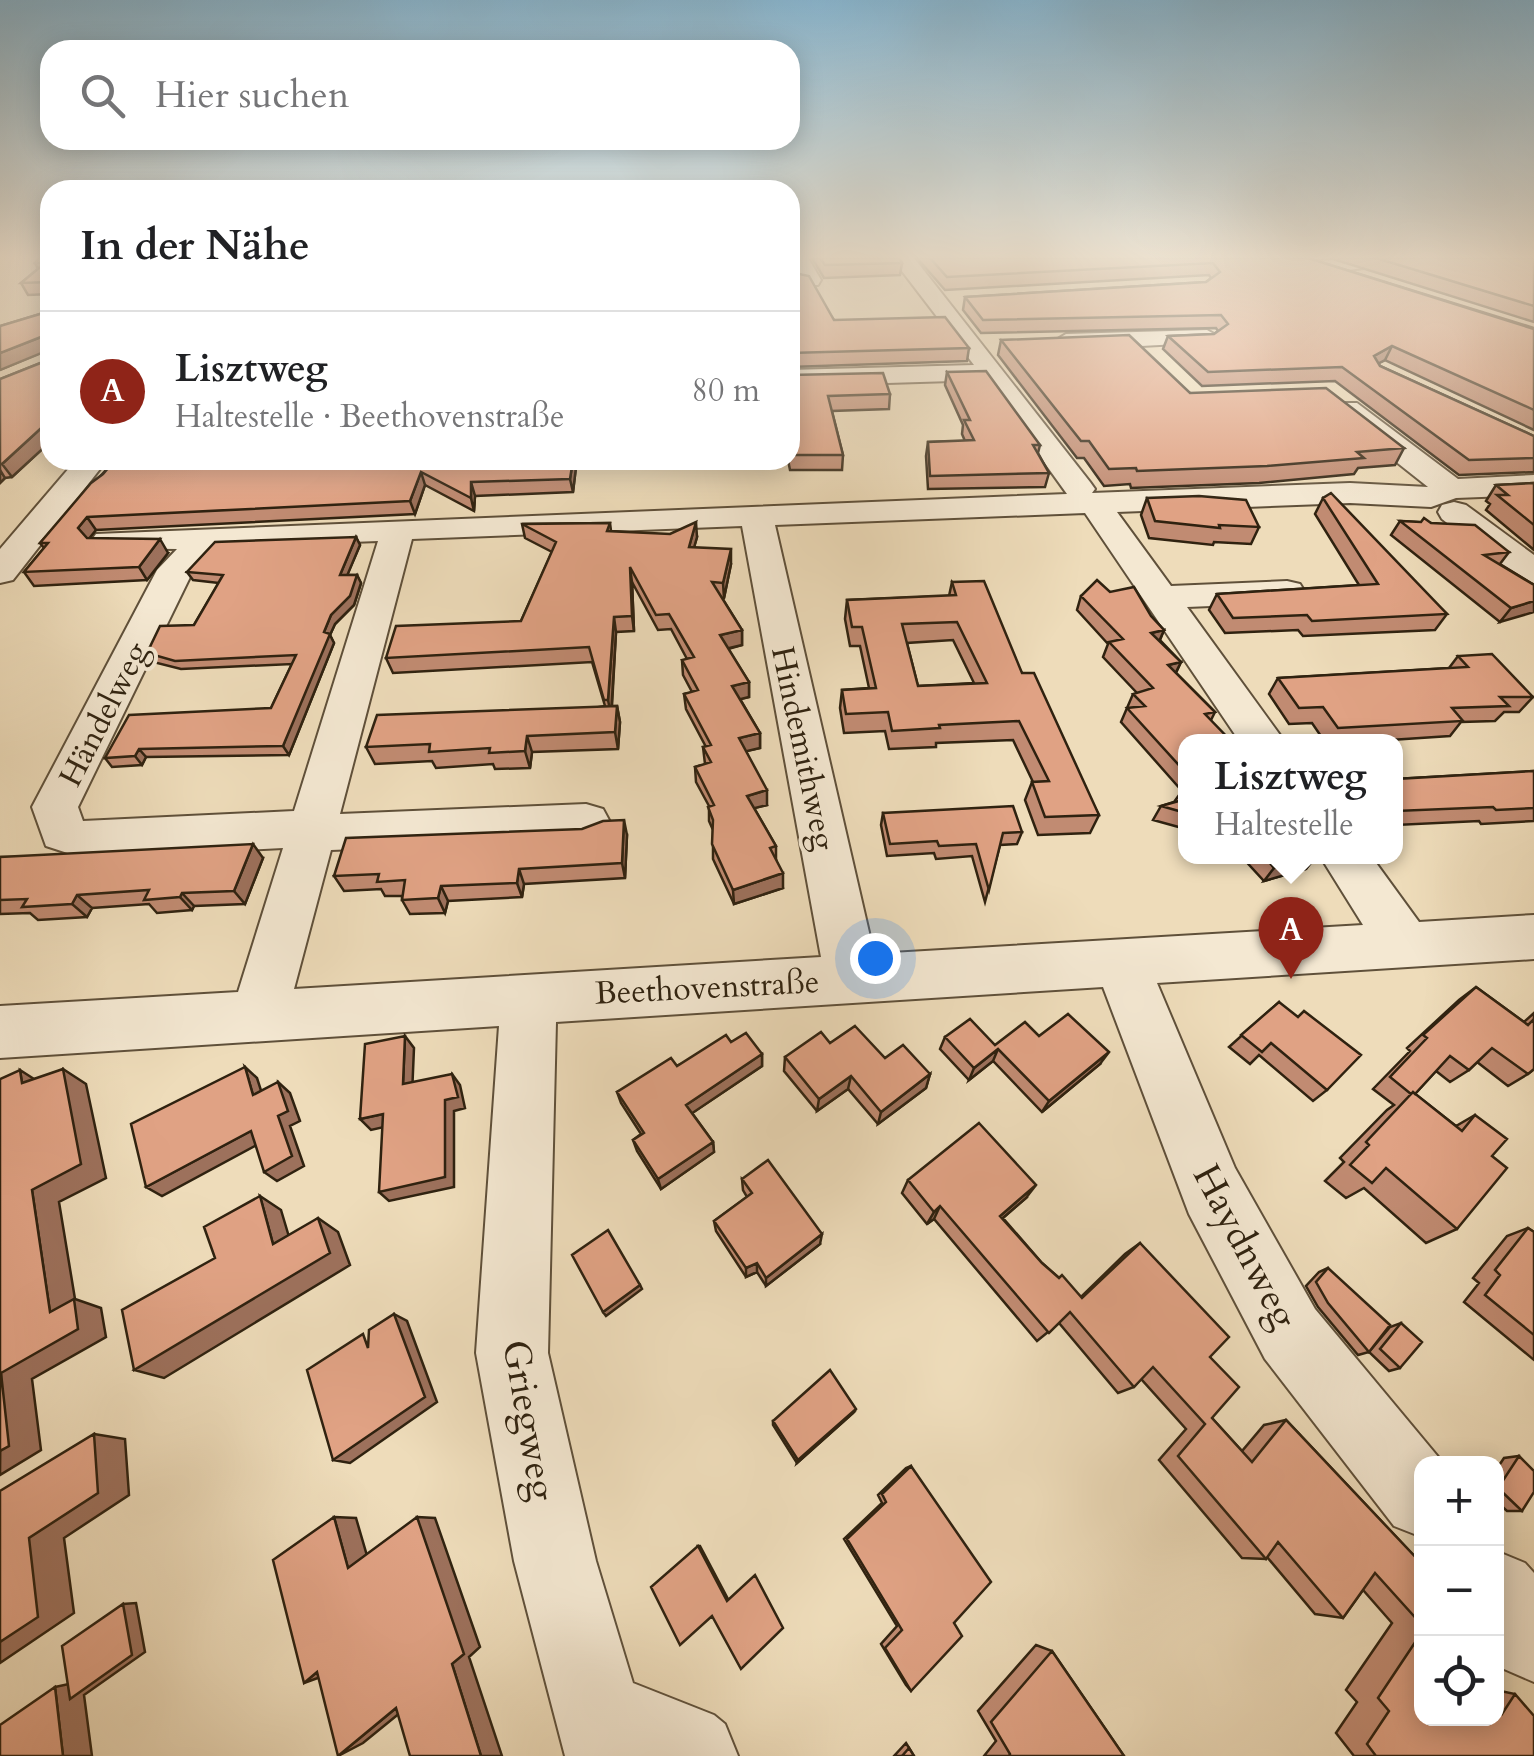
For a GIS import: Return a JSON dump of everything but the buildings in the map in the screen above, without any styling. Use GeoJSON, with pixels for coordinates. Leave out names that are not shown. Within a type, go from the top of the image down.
{"type":"FeatureCollection","features":[{"type":"Feature","properties":{"kind":"street"},"geometry":{"type":"LineString","coordinates":[[968,340],[1162,597],[1257,734]]}},
{"type":"Feature","properties":{"kind":"street"},"geometry":{"type":"LineString","coordinates":[[1047,342],[1132,340],[1157,363]]}},
{"type":"Feature","properties":{"kind":"street"},"geometry":{"type":"LineString","coordinates":[[972,345],[1010,344]]}},
{"type":"Feature","properties":{"kind":"street"},"geometry":{"type":"LineString","coordinates":[[800,378],[993,372]]}},
{"type":"Feature","properties":{"kind":"street"},"geometry":{"type":"LineString","coordinates":[[1325,392],[1534,572]]}},
{"type":"Feature","properties":{"kind":"street"},"geometry":{"type":"LineString","coordinates":[[0,572],[84,470]]}},
{"type":"Feature","properties":{"kind":"street"},"geometry":{"type":"LineString","coordinates":[[108,541],[757,517],[1087,496],[1441,493],[1534,486]]}},
{"type":"Feature","properties":{"kind":"street","name":"Hindemithweg"},"geometry":{"type":"LineString","coordinates":[[757,517],[852,979]]}},
{"type":"Feature","properties":{"kind":"street"},"geometry":{"type":"LineString","coordinates":[[260,1013],[398,530]]}},
{"type":"Feature","properties":{"kind":"street","name":"Händelweg"},"geometry":{"type":"LineString","coordinates":[[207,540],[175,570],[56,806],[63,833],[86,841],[314,831]]}},
{"type":"Feature","properties":{"kind":"street"},"geometry":{"type":"LineString","coordinates":[[1162,597],[1328,590]]}},
{"type":"Feature","properties":{"kind":"street"},"geometry":{"type":"LineString","coordinates":[[314,831],[586,822]]}},
{"type":"Feature","properties":{"kind":"street"},"geometry":{"type":"LineString","coordinates":[[1350,864],[1404,943]]}},
{"type":"Feature","properties":{"kind":"street","name":"Beethovenstraße"},"geometry":{"type":"LineString","coordinates":[[0,1032],[260,1013],[1122,966],[1404,943],[1534,937]]}},
{"type":"Feature","properties":{"kind":"street","name":"Haydnweg"},"geometry":{"type":"LineString","coordinates":[[1122,966],[1212,1190],[1290,1334],[1414,1488]]}},
{"type":"Feature","properties":{"kind":"street","name":"Griegweg"},"geometry":{"type":"LineString","coordinates":[[529,998],[512,1353],[555,1560],[605,1735],[682,1747],[694,1756]]}},
{"type":"Feature","properties":{"kind":"street"},"geometry":{"type":"LineString","coordinates":[[1504,1580],[1534,1588]]}},
{"type":"Feature","properties":{"kind":"street"},"geometry":{"type":"LineString","coordinates":[[1504,1602],[1534,1639]]}},
{"type":"Feature","properties":{"kind":"place","name":"Lisztweg"},"geometry":{"type":"Point","coordinates":[1291,979]}}]}
